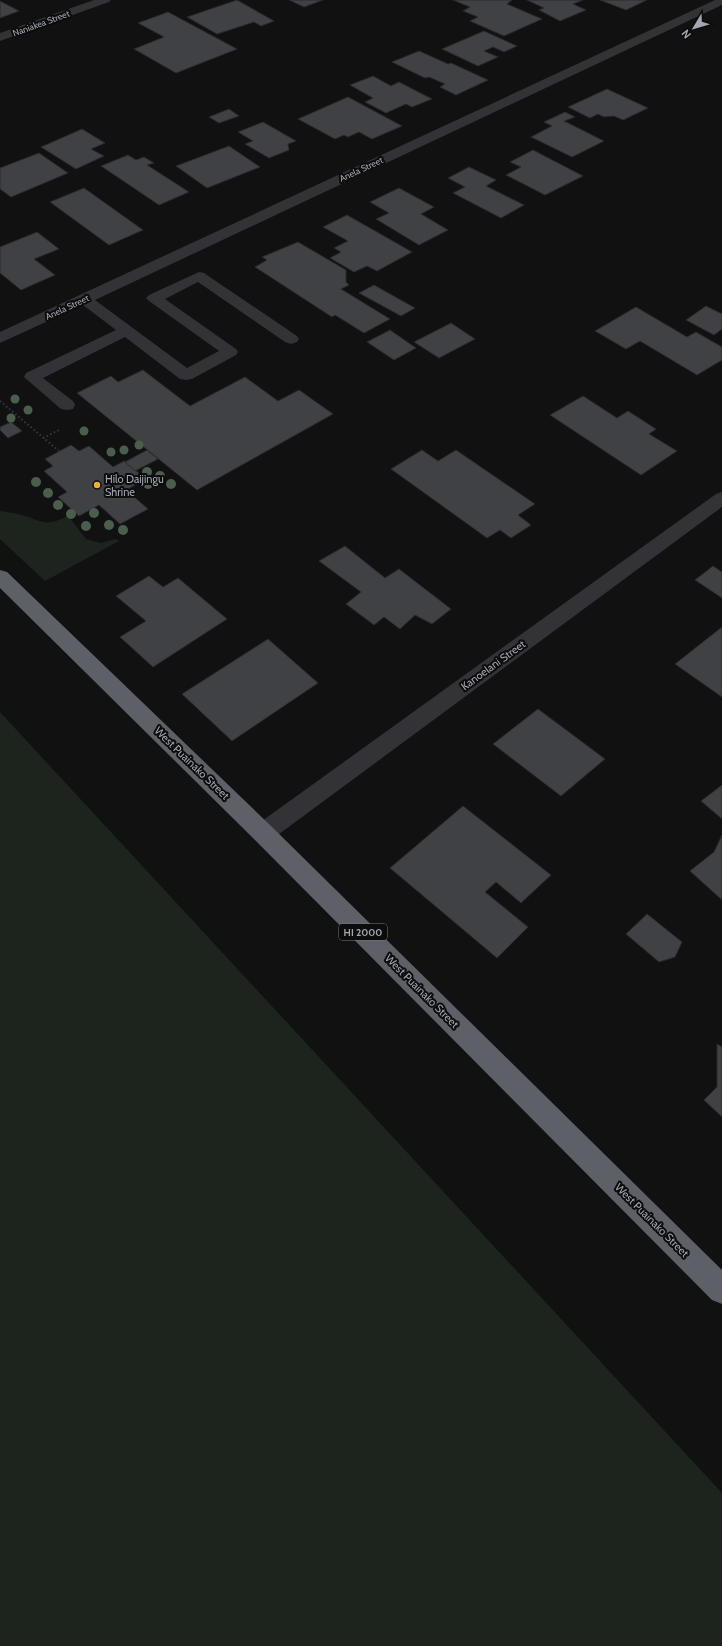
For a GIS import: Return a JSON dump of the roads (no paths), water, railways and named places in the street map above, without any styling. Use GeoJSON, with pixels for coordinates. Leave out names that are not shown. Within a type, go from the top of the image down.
{"type":"FeatureCollection","features":[{"type":"Feature","properties":{"kind":"highway","name":"West Puainako Street"},"geometry":{"type":"LineString","coordinates":[[0,577],[263,833],[722,1290]]}},
{"type":"Feature","properties":{"kind":"street","name":"Naniakea Street"},"geometry":{"type":"LineString","coordinates":[[0,37],[102,0]]}},
{"type":"Feature","properties":{"kind":"street","name":"Anela Street"},"geometry":{"type":"LineString","coordinates":[[0,338],[722,1]]}},
{"type":"Feature","properties":{"kind":"street"},"geometry":{"type":"LineString","coordinates":[[84,299],[186,374],[230,352],[154,298],[199,276],[291,339]]}},
{"type":"Feature","properties":{"kind":"street"},"geometry":{"type":"LineString","coordinates":[[67,405],[32,377],[126,331]]}},
{"type":"Feature","properties":{"kind":"street","name":"Kanoelani Street"},"geometry":{"type":"LineString","coordinates":[[263,833],[722,498]]}},
{"type":"Feature","properties":{"kind":"place","name":"Hilo Daijingu Shrine"},"geometry":{"type":"Point","coordinates":[97,485]}}]}
